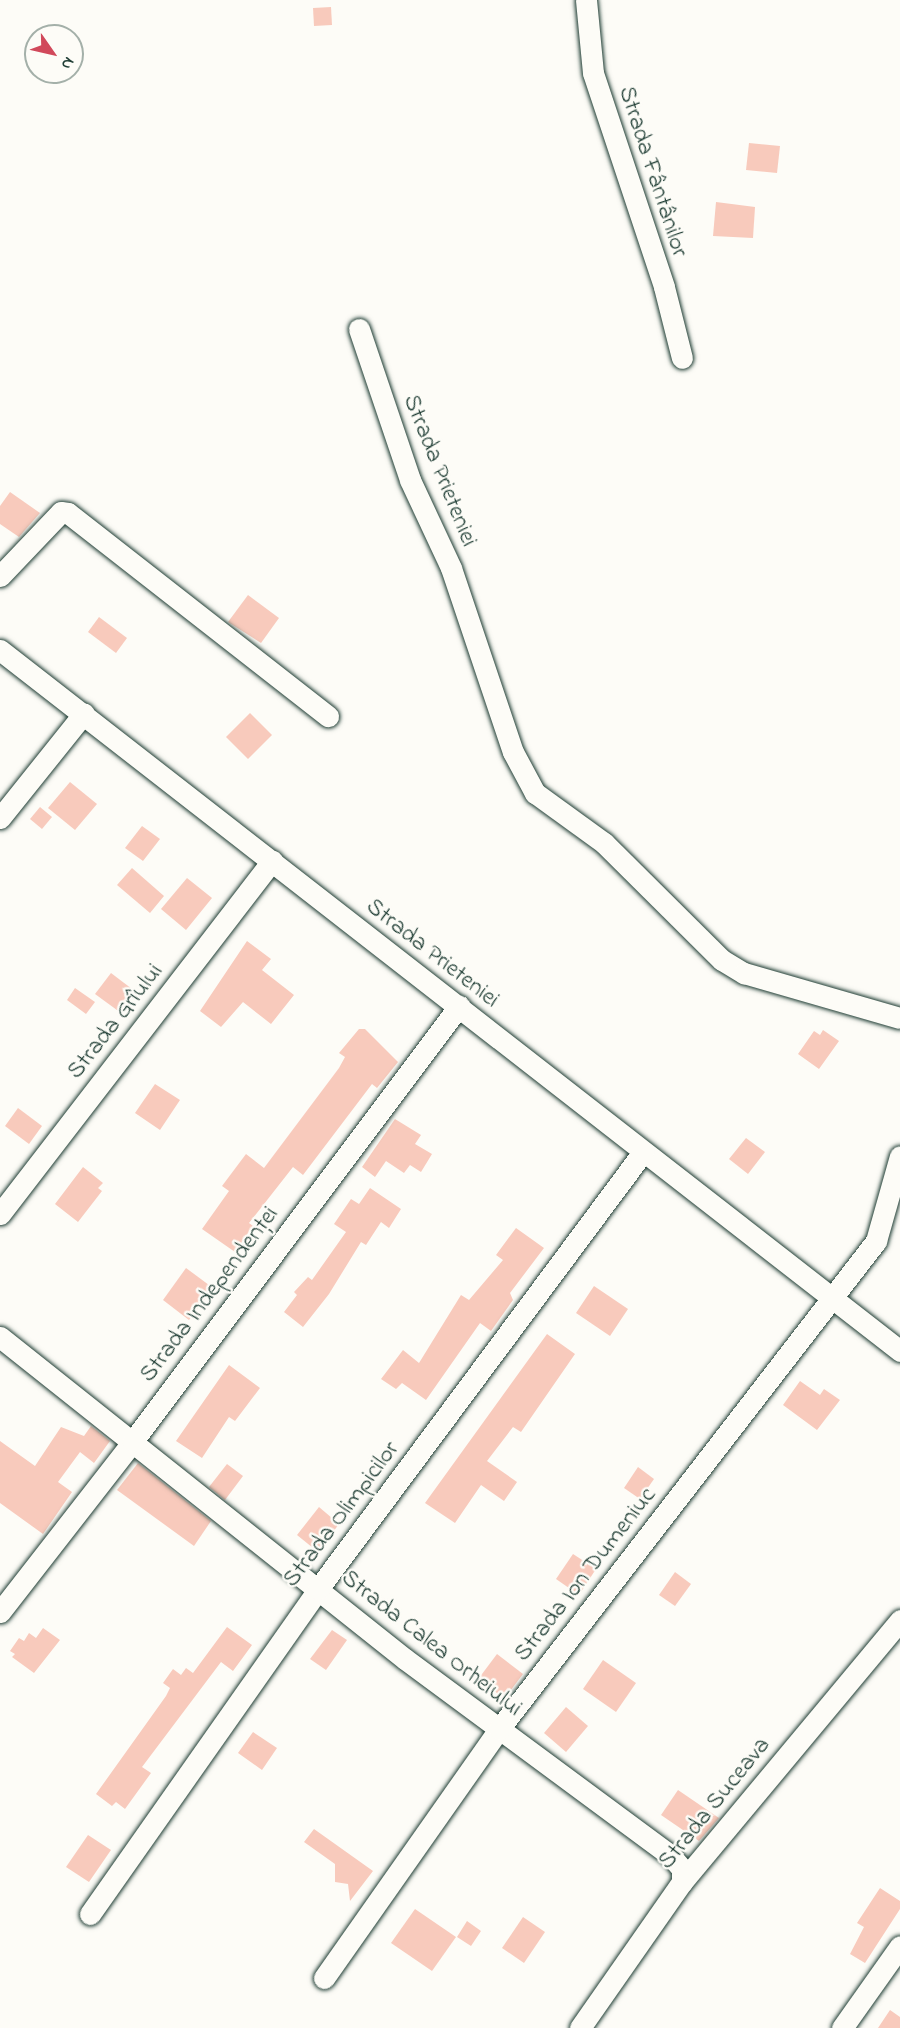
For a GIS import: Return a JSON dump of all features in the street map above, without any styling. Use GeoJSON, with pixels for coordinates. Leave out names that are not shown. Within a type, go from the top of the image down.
{"type":"FeatureCollection","features":[{"type":"Feature","properties":{"kind":"street","name":"Strada Fântânilor"},"geometry":{"type":"LineString","coordinates":[[586,0],[593,73],[664,287],[682,358]]}},
{"type":"Feature","properties":{"kind":"street","name":"Strada Prieteniei"},"geometry":{"type":"LineString","coordinates":[[359,329],[410,480],[451,568],[513,752],[535,793],[604,843],[722,960],[744,973],[900,1018]]}},
{"type":"Feature","properties":{"kind":"street"},"geometry":{"type":"LineString","coordinates":[[0,576],[61,512],[68,513],[328,716]]}},
{"type":"Feature","properties":{"kind":"street","name":"Strada Prieteniei"},"geometry":{"type":"LineString","coordinates":[[0,650],[84,713],[643,1152],[834,1297],[900,1351]]}},
{"type":"Feature","properties":{"kind":"street"},"geometry":{"type":"LineString","coordinates":[[0,818],[84,713]]}},
{"type":"Feature","properties":{"kind":"street","name":"Strada Grîului"},"geometry":{"type":"LineString","coordinates":[[0,1215],[272,861]]}},
{"type":"Feature","properties":{"kind":"street","name":"Strada Independenței"},"geometry":{"type":"LineString","coordinates":[[0,1612],[133,1441],[459,1006]]}},
{"type":"Feature","properties":{"kind":"street","name":"Strada Olimpicilor"},"geometry":{"type":"LineString","coordinates":[[90,1914],[318,1589],[643,1152]]}},
{"type":"Feature","properties":{"kind":"street"},"geometry":{"type":"LineString","coordinates":[[834,1297],[876,1241],[900,1156]]}},
{"type":"Feature","properties":{"kind":"street","name":"Strada Ion Dumeniuc"},"geometry":{"type":"LineString","coordinates":[[324,1978],[499,1729],[834,1297]]}},
{"type":"Feature","properties":{"kind":"street","name":"Strada Calea Orheiului"},"geometry":{"type":"LineString","coordinates":[[0,1337],[499,1729],[670,1855],[682,1869],[682,1882]]}},
{"type":"Feature","properties":{"kind":"street","name":"Strada Suceava"},"geometry":{"type":"LineString","coordinates":[[580,2028],[682,1882],[900,1620]]}},
{"type":"Feature","properties":{"kind":"street"},"geometry":{"type":"LineString","coordinates":[[842,2028],[900,1946]]}},
{"type":"Feature","properties":{"kind":"building"},"geometry":{"type":"Polygon","coordinates":[[[331,7],[332,25],[314,26],[313,8],[331,7]]]}},
{"type":"Feature","properties":{"kind":"building"},"geometry":{"type":"Polygon","coordinates":[[[749,143],[780,146],[777,173],[746,170],[749,143]]]}},
{"type":"Feature","properties":{"kind":"building"},"geometry":{"type":"Polygon","coordinates":[[[716,202],[755,207],[753,238],[713,236],[716,202]]]}},
{"type":"Feature","properties":{"kind":"building"},"geometry":{"type":"Polygon","coordinates":[[[10,492],[40,513],[19,537],[0,524],[0,506],[10,492]]]}},
{"type":"Feature","properties":{"kind":"building"},"geometry":{"type":"Polygon","coordinates":[[[248,595],[279,618],[261,643],[228,622],[248,595]]]}},
{"type":"Feature","properties":{"kind":"building"},"geometry":{"type":"Polygon","coordinates":[[[99,617],[127,638],[116,653],[88,632],[99,617]]]}},
{"type":"Feature","properties":{"kind":"building"},"geometry":{"type":"Polygon","coordinates":[[[250,713],[272,735],[248,759],[226,737],[250,713]]]}},
{"type":"Feature","properties":{"kind":"building"},"geometry":{"type":"Polygon","coordinates":[[[70,782],[97,804],[75,830],[48,808],[70,782]]]}},
{"type":"Feature","properties":{"kind":"building"},"geometry":{"type":"Polygon","coordinates":[[[40,807],[52,817],[42,829],[30,819],[40,807]]]}},
{"type":"Feature","properties":{"kind":"building"},"geometry":{"type":"Polygon","coordinates":[[[142,826],[160,839],[143,861],[125,848],[142,826]]]}},
{"type":"Feature","properties":{"kind":"building"},"geometry":{"type":"Polygon","coordinates":[[[132,868],[164,896],[150,913],[117,885],[132,868]]]}},
{"type":"Feature","properties":{"kind":"building"},"geometry":{"type":"Polygon","coordinates":[[[187,878],[212,898],[186,930],[161,909],[187,878]]]}},
{"type":"Feature","properties":{"kind":"building"},"geometry":{"type":"Polygon","coordinates":[[[247,941],[271,959],[262,970],[294,995],[271,1024],[243,1002],[221,1027],[200,1011],[247,941]]]}},
{"type":"Feature","properties":{"kind":"building"},"geometry":{"type":"Polygon","coordinates":[[[111,973],[136,992],[121,1013],[95,994],[111,973]]]}},
{"type":"Feature","properties":{"kind":"building"},"geometry":{"type":"Polygon","coordinates":[[[75,988],[95,1002],[86,1014],[67,1000],[75,988]]]}},
{"type":"Feature","properties":{"kind":"building"},"geometry":{"type":"Polygon","coordinates":[[[359,1029],[365,1029],[398,1062],[377,1088],[372,1084],[303,1175],[293,1167],[249,1223],[253,1226],[235,1252],[202,1229],[229,1191],[222,1186],[246,1154],[264,1168],[339,1068],[345,1057],[339,1053],[359,1029]]]}},
{"type":"Feature","properties":{"kind":"building"},"geometry":{"type":"Polygon","coordinates":[[[823,1030],[839,1041],[819,1069],[798,1054],[814,1031],[820,1035],[823,1030]]]}},
{"type":"Feature","properties":{"kind":"building"},"geometry":{"type":"Polygon","coordinates":[[[155,1084],[180,1100],[160,1130],[135,1113],[155,1084]]]}},
{"type":"Feature","properties":{"kind":"building"},"geometry":{"type":"Polygon","coordinates":[[[18,1108],[42,1126],[29,1144],[5,1126],[18,1108]]]}},
{"type":"Feature","properties":{"kind":"building"},"geometry":{"type":"Polygon","coordinates":[[[395,1119],[421,1135],[415,1144],[432,1154],[421,1172],[410,1165],[404,1173],[386,1161],[375,1177],[362,1167],[395,1119]]]}},
{"type":"Feature","properties":{"kind":"building"},"geometry":{"type":"Polygon","coordinates":[[[746,1138],[765,1152],[748,1174],[729,1159],[746,1138]]]}},
{"type":"Feature","properties":{"kind":"building"},"geometry":{"type":"Polygon","coordinates":[[[83,1167],[103,1183],[98,1188],[102,1191],[78,1222],[55,1204],[83,1167]]]}},
{"type":"Feature","properties":{"kind":"building"},"geometry":{"type":"Polygon","coordinates":[[[370,1188],[401,1209],[389,1228],[381,1222],[366,1245],[361,1242],[329,1294],[303,1327],[284,1312],[297,1295],[294,1292],[308,1277],[312,1280],[346,1232],[334,1224],[351,1199],[359,1204],[370,1188]]]}},
{"type":"Feature","properties":{"kind":"building"},"geometry":{"type":"Polygon","coordinates":[[[516,1228],[544,1248],[510,1293],[513,1300],[491,1331],[480,1323],[426,1400],[402,1383],[396,1389],[381,1379],[403,1350],[419,1363],[461,1295],[469,1300],[503,1260],[496,1255],[516,1228]]]}},
{"type":"Feature","properties":{"kind":"building"},"geometry":{"type":"Polygon","coordinates":[[[186,1268],[213,1288],[189,1320],[163,1300],[186,1268]]]}},
{"type":"Feature","properties":{"kind":"building"},"geometry":{"type":"Polygon","coordinates":[[[594,1286],[628,1309],[610,1336],[576,1313],[594,1286]]]}},
{"type":"Feature","properties":{"kind":"building"},"geometry":{"type":"Polygon","coordinates":[[[547,1334],[575,1354],[521,1432],[513,1427],[487,1461],[517,1482],[504,1501],[481,1485],[455,1523],[425,1503],[547,1334]]]}},
{"type":"Feature","properties":{"kind":"building"},"geometry":{"type":"Polygon","coordinates":[[[229,1365],[260,1388],[235,1421],[229,1417],[202,1458],[176,1441],[229,1365]]]}},
{"type":"Feature","properties":{"kind":"building"},"geometry":{"type":"Polygon","coordinates":[[[800,1381],[820,1395],[824,1389],[840,1400],[817,1430],[783,1405],[800,1381]]]}},
{"type":"Feature","properties":{"kind":"building"},"geometry":{"type":"Polygon","coordinates":[[[91,1426],[110,1441],[94,1463],[80,1452],[58,1482],[72,1492],[43,1534],[0,1503],[0,1441],[35,1466],[61,1427],[84,1436],[91,1426]]]}},
{"type":"Feature","properties":{"kind":"building"},"geometry":{"type":"Polygon","coordinates":[[[138,1463],[211,1521],[194,1546],[117,1490],[138,1463]]]}},
{"type":"Feature","properties":{"kind":"building"},"geometry":{"type":"Polygon","coordinates":[[[227,1464],[243,1476],[225,1500],[209,1487],[227,1464]]]}},
{"type":"Feature","properties":{"kind":"building"},"geometry":{"type":"Polygon","coordinates":[[[638,1467],[654,1479],[640,1499],[624,1488],[638,1467]]]}},
{"type":"Feature","properties":{"kind":"building"},"geometry":{"type":"Polygon","coordinates":[[[319,1507],[339,1524],[318,1552],[297,1535],[319,1507]]]}},
{"type":"Feature","properties":{"kind":"building"},"geometry":{"type":"Polygon","coordinates":[[[573,1554],[596,1569],[579,1595],[556,1579],[573,1554]]]}},
{"type":"Feature","properties":{"kind":"building"},"geometry":{"type":"Polygon","coordinates":[[[675,1572],[691,1584],[675,1606],[659,1595],[675,1572]]]}},
{"type":"Feature","properties":{"kind":"building"},"geometry":{"type":"Polygon","coordinates":[[[227,1627],[252,1645],[233,1671],[221,1662],[142,1767],[151,1773],[125,1809],[116,1802],[112,1806],[96,1794],[166,1696],[170,1688],[163,1683],[173,1669],[181,1675],[186,1668],[193,1673],[227,1627]]]}},
{"type":"Feature","properties":{"kind":"building"},"geometry":{"type":"Polygon","coordinates":[[[43,1628],[60,1640],[34,1673],[12,1657],[15,1654],[10,1651],[19,1638],[24,1641],[29,1633],[36,1638],[43,1628]]]}},
{"type":"Feature","properties":{"kind":"building"},"geometry":{"type":"Polygon","coordinates":[[[332,1630],[347,1640],[326,1670],[310,1659],[332,1630]]]}},
{"type":"Feature","properties":{"kind":"building"},"geometry":{"type":"Polygon","coordinates":[[[497,1654],[523,1674],[504,1699],[479,1678],[497,1654]]]}},
{"type":"Feature","properties":{"kind":"building"},"geometry":{"type":"Polygon","coordinates":[[[603,1660],[636,1683],[616,1712],[583,1689],[603,1660]]]}},
{"type":"Feature","properties":{"kind":"building"},"geometry":{"type":"Polygon","coordinates":[[[566,1707],[588,1726],[566,1752],[544,1733],[566,1707]]]}},
{"type":"Feature","properties":{"kind":"building"},"geometry":{"type":"Polygon","coordinates":[[[253,1732],[277,1748],[262,1770],[238,1753],[253,1732]]]}},
{"type":"Feature","properties":{"kind":"building"},"geometry":{"type":"Polygon","coordinates":[[[678,1790],[719,1818],[699,1841],[661,1815],[678,1790]]]}},
{"type":"Feature","properties":{"kind":"building"},"geometry":{"type":"Polygon","coordinates":[[[314,1829],[373,1871],[350,1901],[348,1884],[335,1882],[335,1864],[304,1842],[314,1829]]]}},
{"type":"Feature","properties":{"kind":"building"},"geometry":{"type":"Polygon","coordinates":[[[88,1835],[111,1850],[89,1882],[66,1867],[88,1835]]]}},
{"type":"Feature","properties":{"kind":"building"},"geometry":{"type":"Polygon","coordinates":[[[880,1888],[900,1901],[900,1909],[865,1963],[850,1954],[864,1927],[857,1923],[880,1888]]]}},
{"type":"Feature","properties":{"kind":"building"},"geometry":{"type":"Polygon","coordinates":[[[415,1909],[456,1937],[432,1971],[391,1943],[415,1909]]]}},
{"type":"Feature","properties":{"kind":"building"},"geometry":{"type":"Polygon","coordinates":[[[523,1917],[545,1932],[524,1963],[502,1948],[523,1917]]]}},
{"type":"Feature","properties":{"kind":"building"},"geometry":{"type":"Polygon","coordinates":[[[467,1921],[481,1931],[471,1946],[457,1937],[467,1921]]]}},
{"type":"Feature","properties":{"kind":"building"},"geometry":{"type":"Polygon","coordinates":[[[890,2010],[900,2017],[900,2028],[878,2028],[890,2010]]]}}]}
